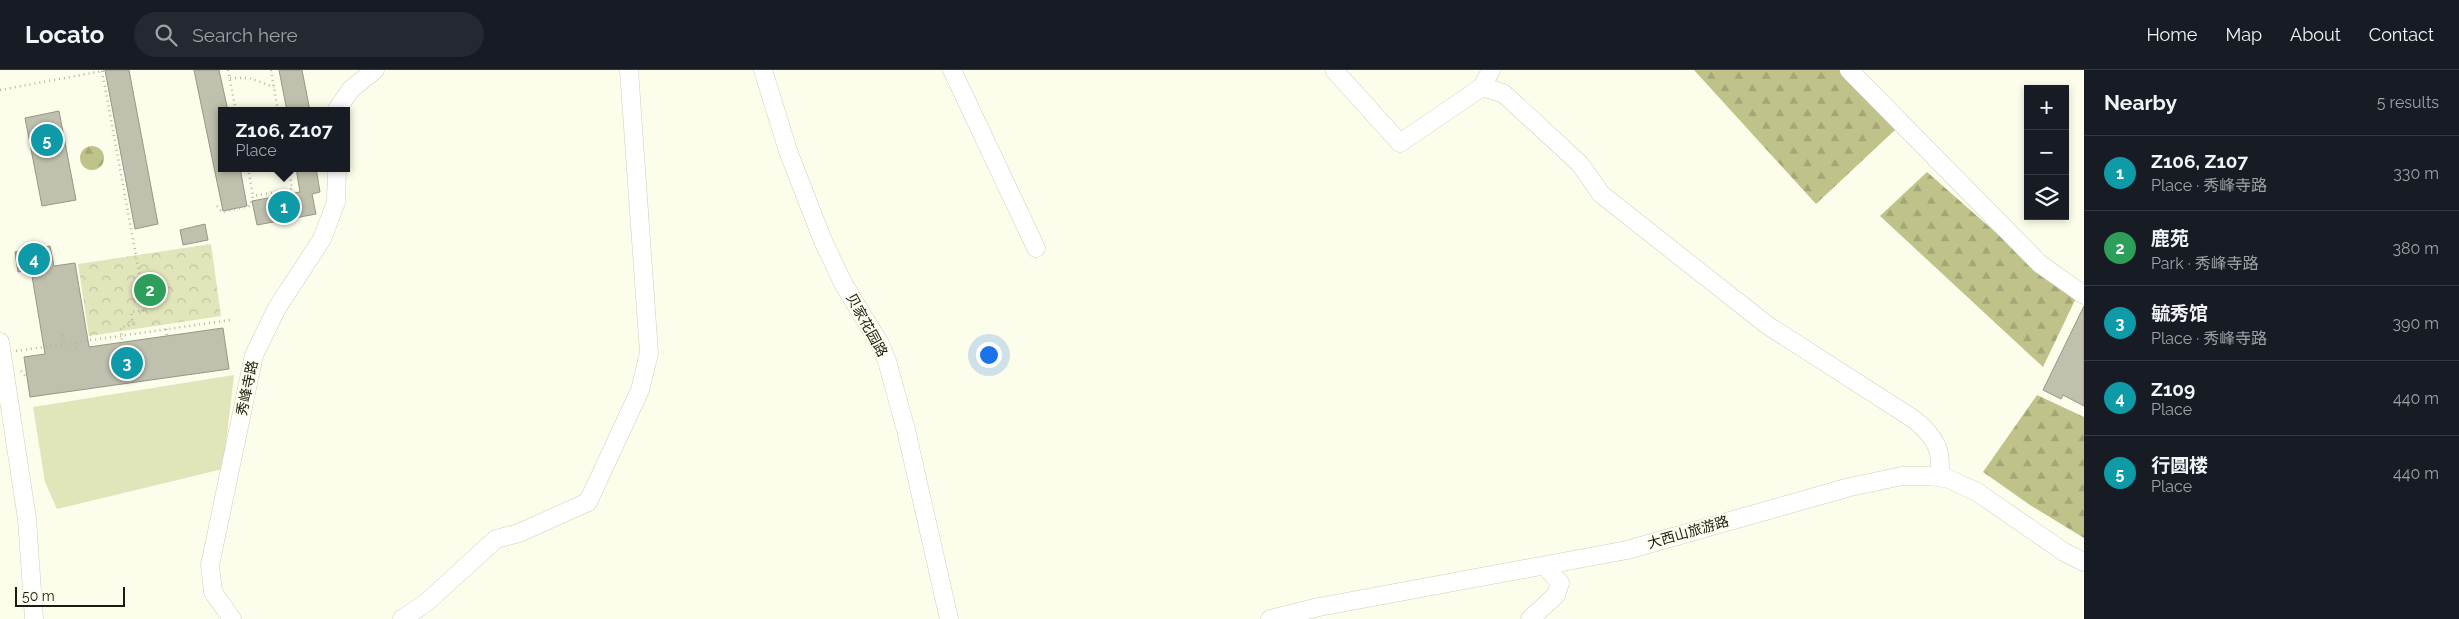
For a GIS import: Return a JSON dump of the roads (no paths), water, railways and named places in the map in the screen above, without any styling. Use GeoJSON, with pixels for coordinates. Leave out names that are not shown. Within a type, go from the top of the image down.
{"type":"FeatureCollection","features":[{"type":"Feature","properties":{"kind":"street"},"geometry":{"type":"LineString","coordinates":[[339,107],[351,88],[375,70]]}},
{"type":"Feature","properties":{"kind":"street"},"geometry":{"type":"LineString","coordinates":[[402,619],[427,602],[496,539],[519,533],[588,502],[640,390],[649,353],[628,70]]}},
{"type":"Feature","properties":{"kind":"street","name":"贝家花园路"},"geometry":{"type":"LineString","coordinates":[[763,70],[788,151],[823,241],[844,285],[880,344],[890,370],[906,430],[949,619]]}},
{"type":"Feature","properties":{"kind":"street"},"geometry":{"type":"LineString","coordinates":[[952,70],[1036,248]]}},
{"type":"Feature","properties":{"kind":"street"},"geometry":{"type":"LineString","coordinates":[[1334,70],[1400,142],[1482,87],[1491,70]]}},
{"type":"Feature","properties":{"kind":"street"},"geometry":{"type":"LineString","coordinates":[[1849,70],[2040,264],[2084,295]]}},
{"type":"Feature","properties":{"kind":"street"},"geometry":{"type":"LineString","coordinates":[[1482,87],[1503,93],[1580,164],[1601,194],[1767,325],[1915,420],[1930,433],[1936,444],[1941,462],[1939,477]]}},
{"type":"Feature","properties":{"kind":"street","name":"秀峰寺路"},"geometry":{"type":"LineString","coordinates":[[232,619],[213,592],[210,564],[254,355],[277,308],[322,239],[336,202],[337,172]]}},
{"type":"Feature","properties":{"kind":"street"},"geometry":{"type":"LineString","coordinates":[[1,347],[27,519],[34,619]]}},
{"type":"Feature","properties":{"kind":"street","name":"大西山旅游路"},"geometry":{"type":"LineString","coordinates":[[1270,619],[1319,607],[1627,550],[1880,479],[1915,475],[1949,479],[1977,492],[2064,552],[2084,562]]}},
{"type":"Feature","properties":{"kind":"street"},"geometry":{"type":"LineString","coordinates":[[1530,619],[1556,595],[1560,583],[1546,566]]}},
{"type":"Feature","properties":{"kind":"place","name":"行圆楼"},"geometry":{"type":"Point","coordinates":[47,140]}},
{"type":"Feature","properties":{"kind":"place","name":"Z106, Z107"},"geometry":{"type":"Point","coordinates":[284,207]}},
{"type":"Feature","properties":{"kind":"place","name":"Z109"},"geometry":{"type":"Point","coordinates":[34,259]}},
{"type":"Feature","properties":{"kind":"place","name":"鹿苑"},"geometry":{"type":"Point","coordinates":[150,290]}},
{"type":"Feature","properties":{"kind":"place","name":"毓秀馆"},"geometry":{"type":"Point","coordinates":[127,363]}}]}
